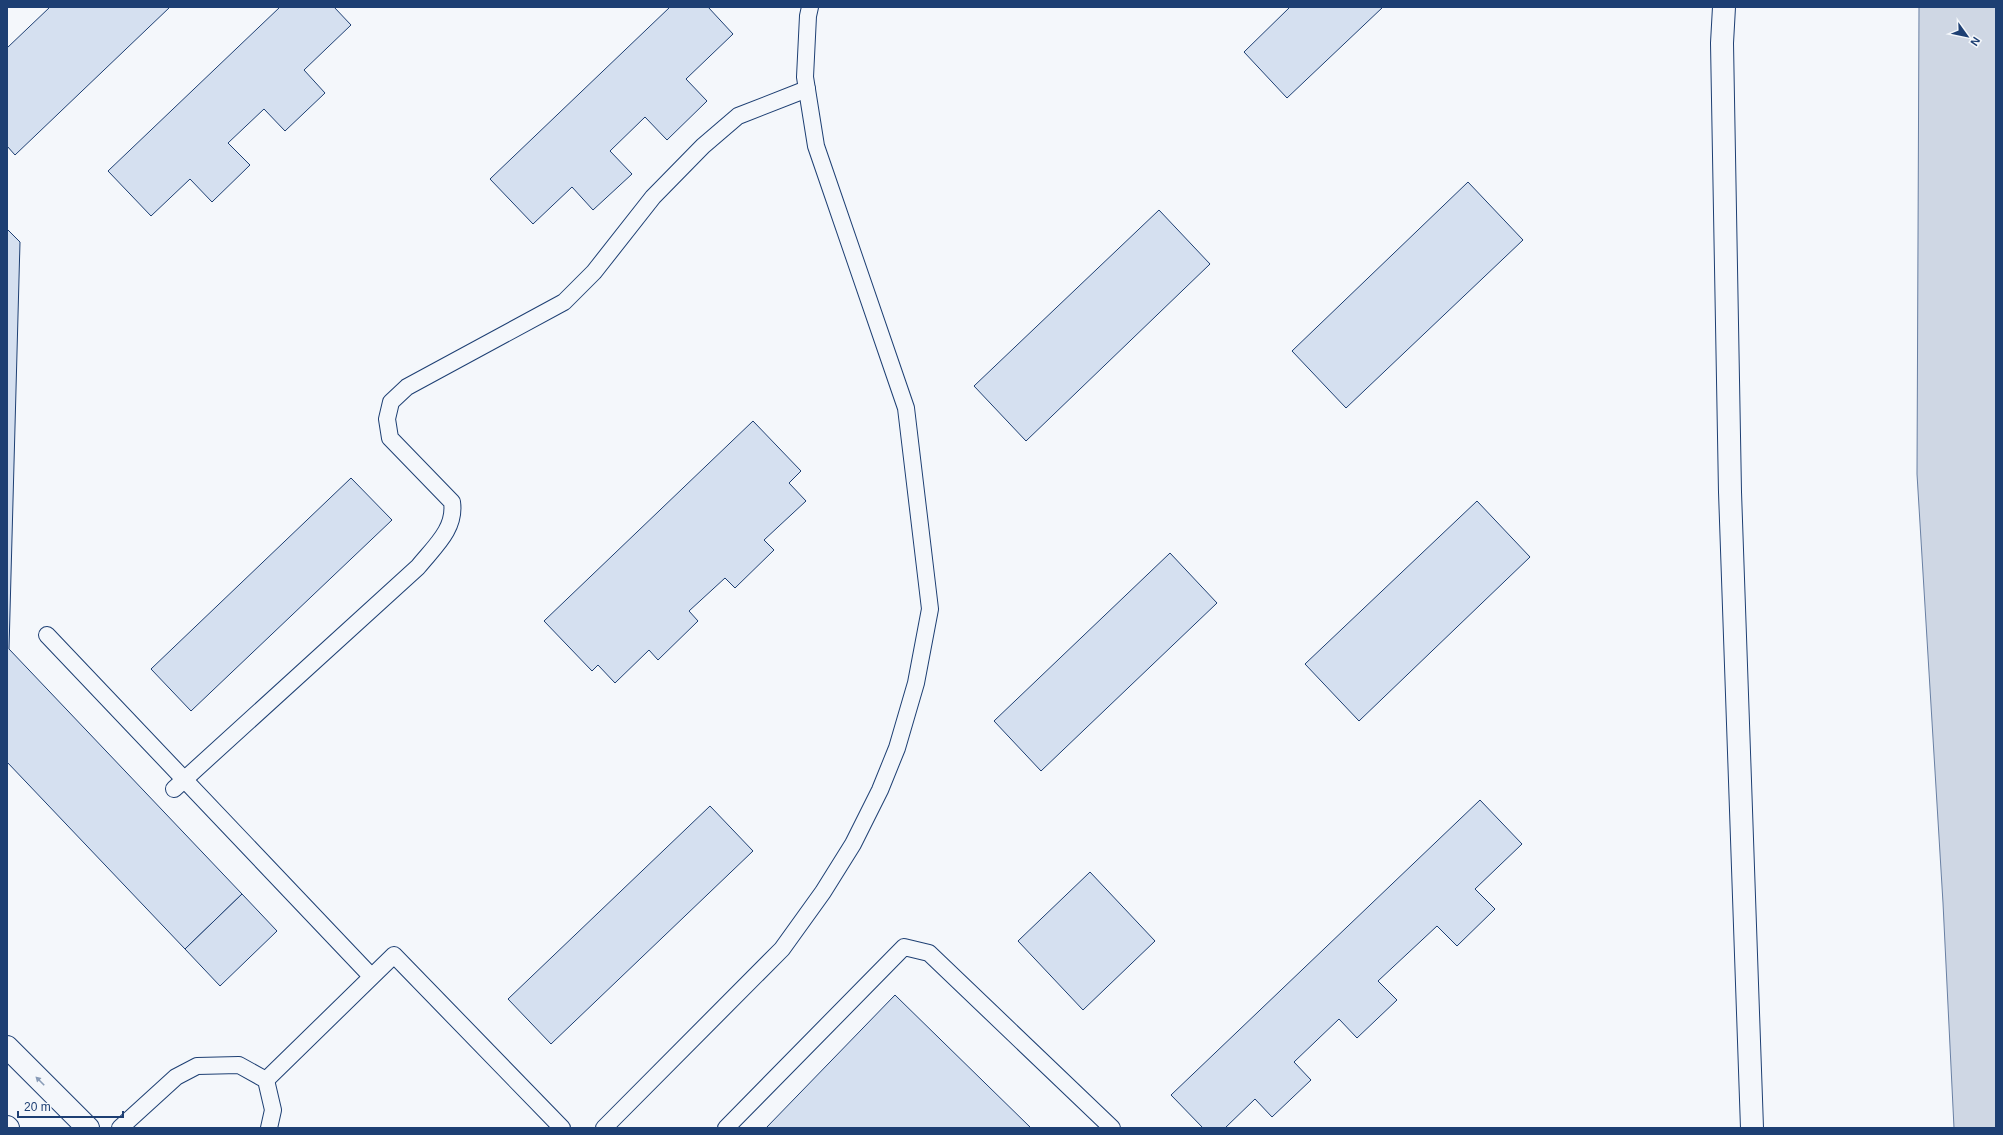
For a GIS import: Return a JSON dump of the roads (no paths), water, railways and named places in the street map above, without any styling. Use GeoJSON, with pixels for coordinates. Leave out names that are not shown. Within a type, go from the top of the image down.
{"type":"FeatureCollection","features":[{"type":"Feature","properties":{"kind":"street"},"geometry":{"type":"LineString","coordinates":[[1724,7],[1722,43],[1730,492],[1752,1128]]}},
{"type":"Feature","properties":{"kind":"street"},"geometry":{"type":"LineString","coordinates":[[7,1047],[88,1128]]}},
{"type":"Feature","properties":{"kind":"lane"},"geometry":{"type":"LineString","coordinates":[[604,1128],[782,948],[823,892],[853,844],[880,790],[897,748],[916,684],[930,609],[906,408],[816,146],[806,76],[807,31],[810,7]]}},
{"type":"Feature","properties":{"kind":"lane"},"geometry":{"type":"LineString","coordinates":[[179,784],[418,567],[448,531],[454,513],[452,502],[390,438],[387,419],[391,402],[407,387],[564,302],[594,272],[653,197],[703,146],[738,116],[807,89]]}},
{"type":"Feature","properties":{"kind":"lane"},"geometry":{"type":"LineString","coordinates":[[47,634],[179,784],[372,976]]}},
{"type":"Feature","properties":{"kind":"lane"},"geometry":{"type":"LineString","coordinates":[[726,1128],[904,948],[929,953],[1112,1128]]}},
{"type":"Feature","properties":{"kind":"lane"},"geometry":{"type":"LineString","coordinates":[[266,1080],[394,955],[562,1128]]}},
{"type":"Feature","properties":{"kind":"lane"},"geometry":{"type":"LineString","coordinates":[[120,1128],[176,1077],[197,1066],[239,1065],[266,1080],[273,1110],[269,1128]]}}]}
